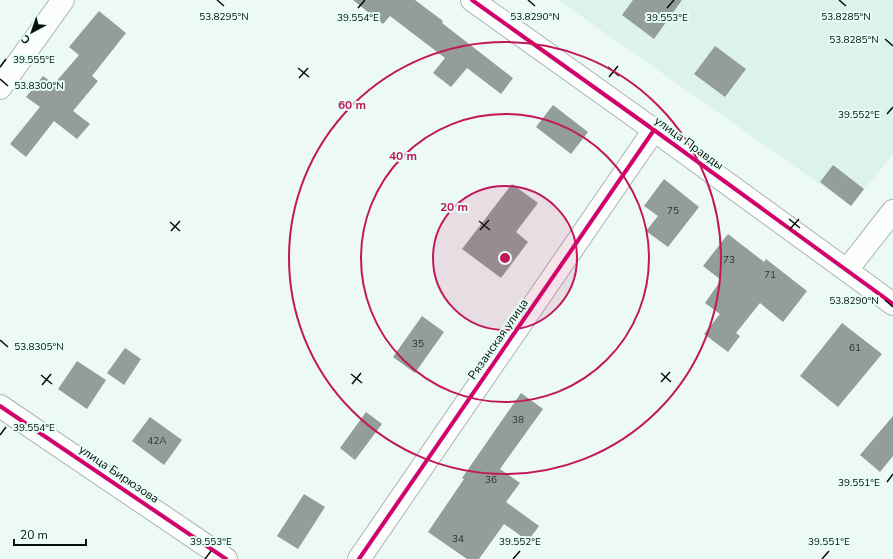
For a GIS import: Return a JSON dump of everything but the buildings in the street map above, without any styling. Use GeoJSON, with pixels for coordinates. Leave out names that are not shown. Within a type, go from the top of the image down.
{"type":"FeatureCollection","features":[{"type":"Feature","properties":{"kind":"street"},"geometry":{"type":"LineString","coordinates":[[0,88],[63,0]]}},
{"type":"Feature","properties":{"kind":"street","name":"улица Правды"},"geometry":{"type":"LineString","coordinates":[[472,0],[893,304]]}},
{"type":"Feature","properties":{"kind":"street","name":"Рязанская улица"},"geometry":{"type":"LineString","coordinates":[[359,559],[654,130]]}},
{"type":"Feature","properties":{"kind":"street"},"geometry":{"type":"LineString","coordinates":[[847,270],[893,211]]}},
{"type":"Feature","properties":{"kind":"street","name":"улица Бирюзова"},"geometry":{"type":"LineString","coordinates":[[0,406],[226,559]]}},
{"type":"Feature","properties":{"kind":"shaded area"},"geometry":{"type":"Polygon","coordinates":[[[558,0],[893,0],[893,154],[851,206],[558,0]]]}},
{"type":"Feature","properties":{"kind":"cycle path"},"geometry":{"type":"LineString","coordinates":[[472,0],[893,304]]}},
{"type":"Feature","properties":{"kind":"cycle path"},"geometry":{"type":"LineString","coordinates":[[359,559],[654,130]]}},
{"type":"Feature","properties":{"kind":"cycle path"},"geometry":{"type":"LineString","coordinates":[[0,406],[226,559]]}}]}
